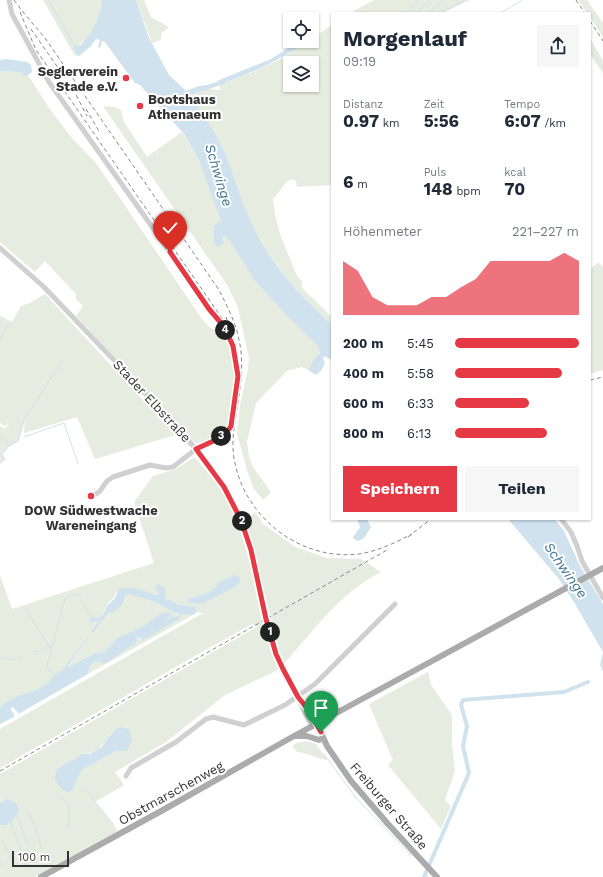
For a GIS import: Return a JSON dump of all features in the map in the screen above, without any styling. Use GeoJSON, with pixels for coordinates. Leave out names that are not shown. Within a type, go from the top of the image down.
{"type":"FeatureCollection","features":[{"type":"Feature","properties":{"kind":"main road","name":"Obstmarschenweg"},"geometry":{"type":"LineString","coordinates":[[40,877],[314,725],[603,568]]}},
{"type":"Feature","properties":{"kind":"main road","name":"Freiburger Straße"},"geometry":{"type":"LineString","coordinates":[[314,725],[319,740],[327,746]]}},
{"type":"Feature","properties":{"kind":"main road","name":"Freiburger Straße"},"geometry":{"type":"LineString","coordinates":[[314,725],[343,770],[362,795],[436,876]]}},
{"type":"Feature","properties":{"kind":"main road"},"geometry":{"type":"LineString","coordinates":[[294,736],[307,736],[319,740]]}},
{"type":"Feature","properties":{"kind":"street"},"geometry":{"type":"LineString","coordinates":[[8,0],[12,14],[49,82],[209,309],[221,323],[233,346],[238,376],[231,426],[228,431],[222,436],[196,449],[173,467],[166,468],[150,465],[113,477],[96,494],[91,496]]}},
{"type":"Feature","properties":{"kind":"street","name":"Stader Elbstraße"},"geometry":{"type":"LineString","coordinates":[[0,248],[44,287],[164,413],[196,449],[224,487],[241,520],[255,562],[266,619],[274,647],[283,669],[314,725]]}},
{"type":"Feature","properties":{"kind":"street"},"geometry":{"type":"LineString","coordinates":[[562,520],[570,532],[577,546],[582,562],[603,598]]}},
{"type":"Feature","properties":{"kind":"street"},"geometry":{"type":"LineString","coordinates":[[126,776],[130,768],[180,739],[206,719],[213,717],[244,725],[298,697],[315,684],[395,604]]}},
{"type":"Feature","properties":{"kind":"street","name":"Stader Elbstraße"},"geometry":{"type":"LineString","coordinates":[[298,697],[309,710],[314,725]]}},
{"type":"Feature","properties":{"kind":"street"},"geometry":{"type":"LineString","coordinates":[[309,710],[319,714],[333,715]]}},
{"type":"Feature","properties":{"kind":"shaded area"},"geometry":{"type":"Polygon","coordinates":[[[43,0],[102,0],[100,14],[94,28],[85,40],[73,47],[77,55],[75,56],[43,0]]]}},
{"type":"Feature","properties":{"kind":"shaded area"},"geometry":{"type":"Polygon","coordinates":[[[136,0],[144,0],[151,17],[169,27],[161,34],[161,40],[152,43],[136,0]]]}},
{"type":"Feature","properties":{"kind":"shaded area"},"geometry":{"type":"Polygon","coordinates":[[[374,0],[470,0],[444,12],[352,12],[374,0]]]}},
{"type":"Feature","properties":{"kind":"shaded area"},"geometry":{"type":"Polygon","coordinates":[[[578,0],[587,0],[603,23],[603,37],[591,19],[591,12],[586,12],[578,0]]]}},
{"type":"Feature","properties":{"kind":"shaded area"},"geometry":{"type":"Polygon","coordinates":[[[331,26],[331,185],[297,187],[296,181],[291,179],[273,198],[275,215],[281,237],[297,276],[302,282],[302,288],[331,316],[331,324],[290,283],[272,260],[252,225],[227,158],[219,141],[190,95],[210,89],[221,90],[219,85],[251,73],[283,58],[283,92],[319,92],[319,56],[286,56],[298,48],[319,48],[319,34],[331,26]]]}},
{"type":"Feature","properties":{"kind":"shaded area"},"geometry":{"type":"Polygon","coordinates":[[[591,40],[603,61],[603,73],[591,56],[591,40]]]}},
{"type":"Feature","properties":{"kind":"shaded area"},"geometry":{"type":"Polygon","coordinates":[[[0,71],[20,72],[23,75],[28,75],[49,108],[71,137],[96,163],[202,319],[209,327],[222,333],[229,343],[234,365],[235,380],[229,421],[224,429],[217,435],[200,443],[196,443],[192,440],[76,316],[83,306],[76,299],[76,294],[45,261],[35,272],[0,242],[0,71]]]}},
{"type":"Feature","properties":{"kind":"shaded area"},"geometry":{"type":"Polygon","coordinates":[[[103,106],[115,107],[121,110],[124,122],[147,157],[182,132],[199,160],[222,221],[214,225],[213,242],[222,239],[223,236],[226,237],[255,281],[284,313],[319,346],[320,353],[313,360],[308,370],[302,367],[287,371],[256,403],[247,442],[249,457],[253,467],[271,492],[263,500],[254,489],[237,434],[240,405],[249,358],[238,307],[227,285],[103,106]]]}},
{"type":"Feature","properties":{"kind":"shaded area"},"geometry":{"type":"Polygon","coordinates":[[[598,262],[603,267],[603,370],[591,374],[591,269],[598,262]]]}},
{"type":"Feature","properties":{"kind":"shaded area"},"geometry":{"type":"Polygon","coordinates":[[[45,294],[175,435],[95,459],[77,417],[24,433],[25,418],[18,441],[9,446],[2,454],[5,460],[0,464],[0,426],[4,429],[10,423],[5,426],[0,423],[0,316],[12,322],[21,306],[30,303],[45,294]]]}},
{"type":"Feature","properties":{"kind":"shaded area"},"geometry":{"type":"Polygon","coordinates":[[[195,458],[209,474],[226,498],[245,546],[268,644],[278,670],[225,695],[166,742],[115,772],[124,785],[95,802],[118,831],[35,877],[0,877],[0,825],[6,825],[6,799],[0,803],[0,774],[257,627],[252,624],[0,768],[0,729],[203,613],[197,612],[194,606],[192,607],[178,604],[165,598],[165,588],[155,588],[159,591],[159,594],[156,595],[136,589],[116,593],[109,602],[100,619],[96,617],[90,621],[98,622],[91,631],[93,633],[109,612],[125,601],[126,595],[128,594],[155,602],[173,612],[181,613],[179,616],[172,617],[167,620],[166,619],[171,617],[160,614],[140,628],[117,638],[105,652],[95,653],[69,668],[68,667],[89,637],[62,670],[54,675],[49,682],[38,689],[3,704],[0,708],[0,575],[12,609],[154,563],[134,502],[153,476],[176,469],[195,458]],[[239,576],[207,593],[188,599],[238,585],[241,581],[239,576]],[[108,738],[98,749],[91,753],[83,754],[72,791],[83,769],[116,751],[108,738]]]}},
{"type":"Feature","properties":{"kind":"shaded area"},"geometry":{"type":"Polygon","coordinates":[[[255,512],[263,524],[295,547],[327,558],[361,559],[381,572],[366,580],[340,602],[316,626],[283,665],[246,520],[255,512]]]}},
{"type":"Feature","properties":{"kind":"shaded area"},"geometry":{"type":"Polygon","coordinates":[[[183,613],[193,615],[88,674],[90,666],[137,637],[141,640],[183,613]]]}},
{"type":"Feature","properties":{"kind":"shaded area"},"geometry":{"type":"Polygon","coordinates":[[[428,672],[431,685],[452,715],[452,744],[455,771],[445,800],[451,806],[441,829],[388,765],[393,760],[369,704],[428,672]]]}},
{"type":"Feature","properties":{"kind":"shaded area"},"geometry":{"type":"Polygon","coordinates":[[[306,741],[316,744],[327,759],[326,760],[296,751],[292,746],[306,741]]]}},
{"type":"Feature","properties":{"kind":"water","name":"Schwinge"},"geometry":{"type":"Polygon","coordinates":[[[102,0],[136,0],[149,38],[169,75],[186,91],[199,86],[209,85],[210,89],[190,95],[219,141],[231,167],[252,225],[272,260],[290,283],[331,324],[331,360],[324,356],[323,359],[325,363],[321,371],[316,375],[308,370],[313,360],[320,353],[318,346],[284,313],[255,281],[226,237],[223,236],[222,239],[224,243],[218,247],[213,242],[214,225],[221,221],[199,160],[184,134],[140,85],[135,83],[104,41],[102,41],[100,48],[98,47],[100,40],[96,39],[91,46],[79,56],[77,55],[73,47],[81,45],[89,35],[98,18],[102,0]]]}},
{"type":"Feature","properties":{"kind":"water"},"geometry":{"type":"Polygon","coordinates":[[[288,48],[297,48],[266,66],[243,76],[219,85],[217,81],[271,59],[288,48]]]}},
{"type":"Feature","properties":{"kind":"water"},"geometry":{"type":"Polygon","coordinates":[[[7,59],[27,62],[31,65],[32,72],[28,75],[23,75],[20,72],[0,71],[0,60],[7,59]]]}},
{"type":"Feature","properties":{"kind":"water"},"geometry":{"type":"Polygon","coordinates":[[[357,520],[368,520],[371,527],[364,538],[359,541],[355,540],[353,537],[360,527],[357,520]]]}},
{"type":"Feature","properties":{"kind":"water","name":"Schwinge"},"geometry":{"type":"Polygon","coordinates":[[[509,520],[556,520],[564,531],[581,568],[603,604],[603,652],[575,604],[559,579],[509,520]]]}},
{"type":"Feature","properties":{"kind":"water"},"geometry":{"type":"Polygon","coordinates":[[[234,575],[239,576],[241,581],[238,585],[203,604],[188,602],[188,599],[207,593],[216,587],[219,582],[234,575]]]}},
{"type":"Feature","properties":{"kind":"water"},"geometry":{"type":"Polygon","coordinates":[[[158,584],[165,588],[165,598],[178,604],[192,607],[194,605],[197,612],[193,615],[182,614],[179,619],[143,640],[137,637],[136,643],[104,664],[98,661],[90,666],[88,674],[20,713],[18,713],[13,707],[11,708],[14,717],[0,724],[0,708],[3,704],[18,696],[38,689],[49,682],[54,675],[62,670],[88,637],[68,666],[69,667],[95,653],[105,652],[117,638],[140,628],[160,614],[169,612],[172,615],[166,619],[167,620],[172,617],[179,616],[180,613],[173,612],[155,602],[128,594],[126,595],[123,603],[113,613],[109,612],[93,633],[91,631],[98,622],[89,621],[91,617],[100,618],[107,606],[115,598],[119,589],[133,588],[156,595],[159,594],[155,588],[158,584]]]}},
{"type":"Feature","properties":{"kind":"water"},"geometry":{"type":"Polygon","coordinates":[[[603,652],[603,672],[600,665],[603,652]]]}},
{"type":"Feature","properties":{"kind":"water"},"geometry":{"type":"Polygon","coordinates":[[[119,727],[129,729],[132,741],[127,751],[116,751],[83,769],[72,791],[66,792],[60,787],[55,780],[57,769],[83,754],[90,754],[102,747],[108,738],[119,727]]]}},
{"type":"Feature","properties":{"kind":"water"},"geometry":{"type":"Polygon","coordinates":[[[6,799],[16,803],[19,809],[16,816],[6,825],[0,825],[0,803],[6,799]]]}},
{"type":"Feature","properties":{"kind":"waterway"},"geometry":{"type":"LineString","coordinates":[[48,0],[75,46]]}},
{"type":"Feature","properties":{"kind":"waterway"},"geometry":{"type":"LineString","coordinates":[[407,12],[418,0]]}},
{"type":"Feature","properties":{"kind":"waterway"},"geometry":{"type":"LineString","coordinates":[[417,12],[430,0]]}},
{"type":"Feature","properties":{"kind":"waterway"},"geometry":{"type":"LineString","coordinates":[[428,12],[445,0]]}},
{"type":"Feature","properties":{"kind":"waterway"},"geometry":{"type":"LineString","coordinates":[[442,12],[465,0]]}},
{"type":"Feature","properties":{"kind":"waterway"},"geometry":{"type":"LineString","coordinates":[[503,12],[522,0]]}},
{"type":"Feature","properties":{"kind":"waterway"},"geometry":{"type":"LineString","coordinates":[[591,50],[603,68]]}},
{"type":"Feature","properties":{"kind":"waterway"},"geometry":{"type":"LineString","coordinates":[[205,88],[223,82]]}},
{"type":"Feature","properties":{"kind":"waterway"},"geometry":{"type":"LineString","coordinates":[[0,341],[8,325]]}},
{"type":"Feature","properties":{"kind":"waterway"},"geometry":{"type":"LineString","coordinates":[[9,446],[18,441],[25,418],[62,361]]}},
{"type":"Feature","properties":{"kind":"waterway"},"geometry":{"type":"LineString","coordinates":[[24,437],[64,423],[78,464]]}},
{"type":"Feature","properties":{"kind":"waterway"},"geometry":{"type":"LineString","coordinates":[[0,434],[9,446],[2,454],[5,460]]}},
{"type":"Feature","properties":{"kind":"waterway"},"geometry":{"type":"LineString","coordinates":[[54,675],[47,666],[65,598],[77,594],[91,617]]}},
{"type":"Feature","properties":{"kind":"waterway"},"geometry":{"type":"LineString","coordinates":[[26,608],[47,644],[51,647],[35,652]]}},
{"type":"Feature","properties":{"kind":"waterway"},"geometry":{"type":"LineString","coordinates":[[0,657],[12,660],[21,657]]}},
{"type":"Feature","properties":{"kind":"waterway"},"geometry":{"type":"LineString","coordinates":[[424,877],[469,773],[463,746],[467,726],[461,705],[463,700],[564,692],[588,682]]}},
{"type":"Feature","properties":{"kind":"waterway"},"geometry":{"type":"LineString","coordinates":[[324,754],[356,798],[412,856]]}},
{"type":"Feature","properties":{"kind":"waterway"},"geometry":{"type":"LineString","coordinates":[[85,789],[114,825]]}},
{"type":"Feature","properties":{"kind":"waterway"},"geometry":{"type":"LineString","coordinates":[[62,798],[69,806],[69,826]]}},
{"type":"Feature","properties":{"kind":"waterway"},"geometry":{"type":"LineString","coordinates":[[27,810],[33,821],[42,849]]}},
{"type":"Feature","properties":{"kind":"waterway"},"geometry":{"type":"LineString","coordinates":[[17,816],[27,842]]}},
{"type":"Feature","properties":{"kind":"waterway"},"geometry":{"type":"LineString","coordinates":[[10,821],[27,868]]}},
{"type":"Feature","properties":{"kind":"waterway"},"geometry":{"type":"LineString","coordinates":[[3,841],[15,866]]}},
{"type":"Feature","properties":{"kind":"waterway"},"geometry":{"type":"LineString","coordinates":[[0,862],[2,866]]}},
{"type":"Feature","properties":{"kind":"railway"},"geometry":{"type":"LineString","coordinates":[[14,0],[45,38],[219,290],[225,302],[236,327],[241,348],[242,364],[233,437],[234,458],[239,479],[249,498],[262,516],[277,530],[295,542],[315,550],[337,554],[359,554],[373,551],[412,534]]}},
{"type":"Feature","properties":{"kind":"railway"},"geometry":{"type":"LineString","coordinates":[[576,0],[584,12]]}},
{"type":"Feature","properties":{"kind":"railway"},"geometry":{"type":"LineString","coordinates":[[20,12],[36,50],[226,324]]}},
{"type":"Feature","properties":{"kind":"railway"},"geometry":{"type":"LineString","coordinates":[[591,23],[603,41]]}},
{"type":"Feature","properties":{"kind":"railway"},"geometry":{"type":"LineString","coordinates":[[31,29],[72,88]]}},
{"type":"Feature","properties":{"kind":"railway"},"geometry":{"type":"LineString","coordinates":[[73,89],[87,116]]}},
{"type":"Feature","properties":{"kind":"railway"},"geometry":{"type":"LineString","coordinates":[[86,109],[100,133]]}},
{"type":"Feature","properties":{"kind":"railway"},"geometry":{"type":"LineString","coordinates":[[226,317],[235,344]]}},
{"type":"Feature","properties":{"kind":"railway"},"geometry":{"type":"LineString","coordinates":[[591,380],[603,377]]}},
{"type":"Feature","properties":{"kind":"railway"},"geometry":{"type":"LineString","coordinates":[[408,537],[430,520]]}},
{"type":"Feature","properties":{"kind":"railway"},"geometry":{"type":"LineString","coordinates":[[0,771],[387,550]]}},
{"type":"Feature","properties":{"kind":"place","name":"Seglerverein Stade e.V."},"geometry":{"type":"Point","coordinates":[126,78]}},
{"type":"Feature","properties":{"kind":"place","name":"Bootshaus Athenaeum"},"geometry":{"type":"Point","coordinates":[140,106]}},
{"type":"Feature","properties":{"kind":"place","name":"DOW Südwestwache Wareneingang"},"geometry":{"type":"Point","coordinates":[91,496]}},
{"type":"Feature","properties":{"kind":"route"},"geometry":{"type":"LineString","coordinates":[[170,252],[209,309],[221,323],[233,346],[237,363],[238,376],[231,426],[222,436],[196,449],[216,474],[241,520],[256,568],[266,619],[276,654],[298,697],[310,712],[321,732]]}}]}
